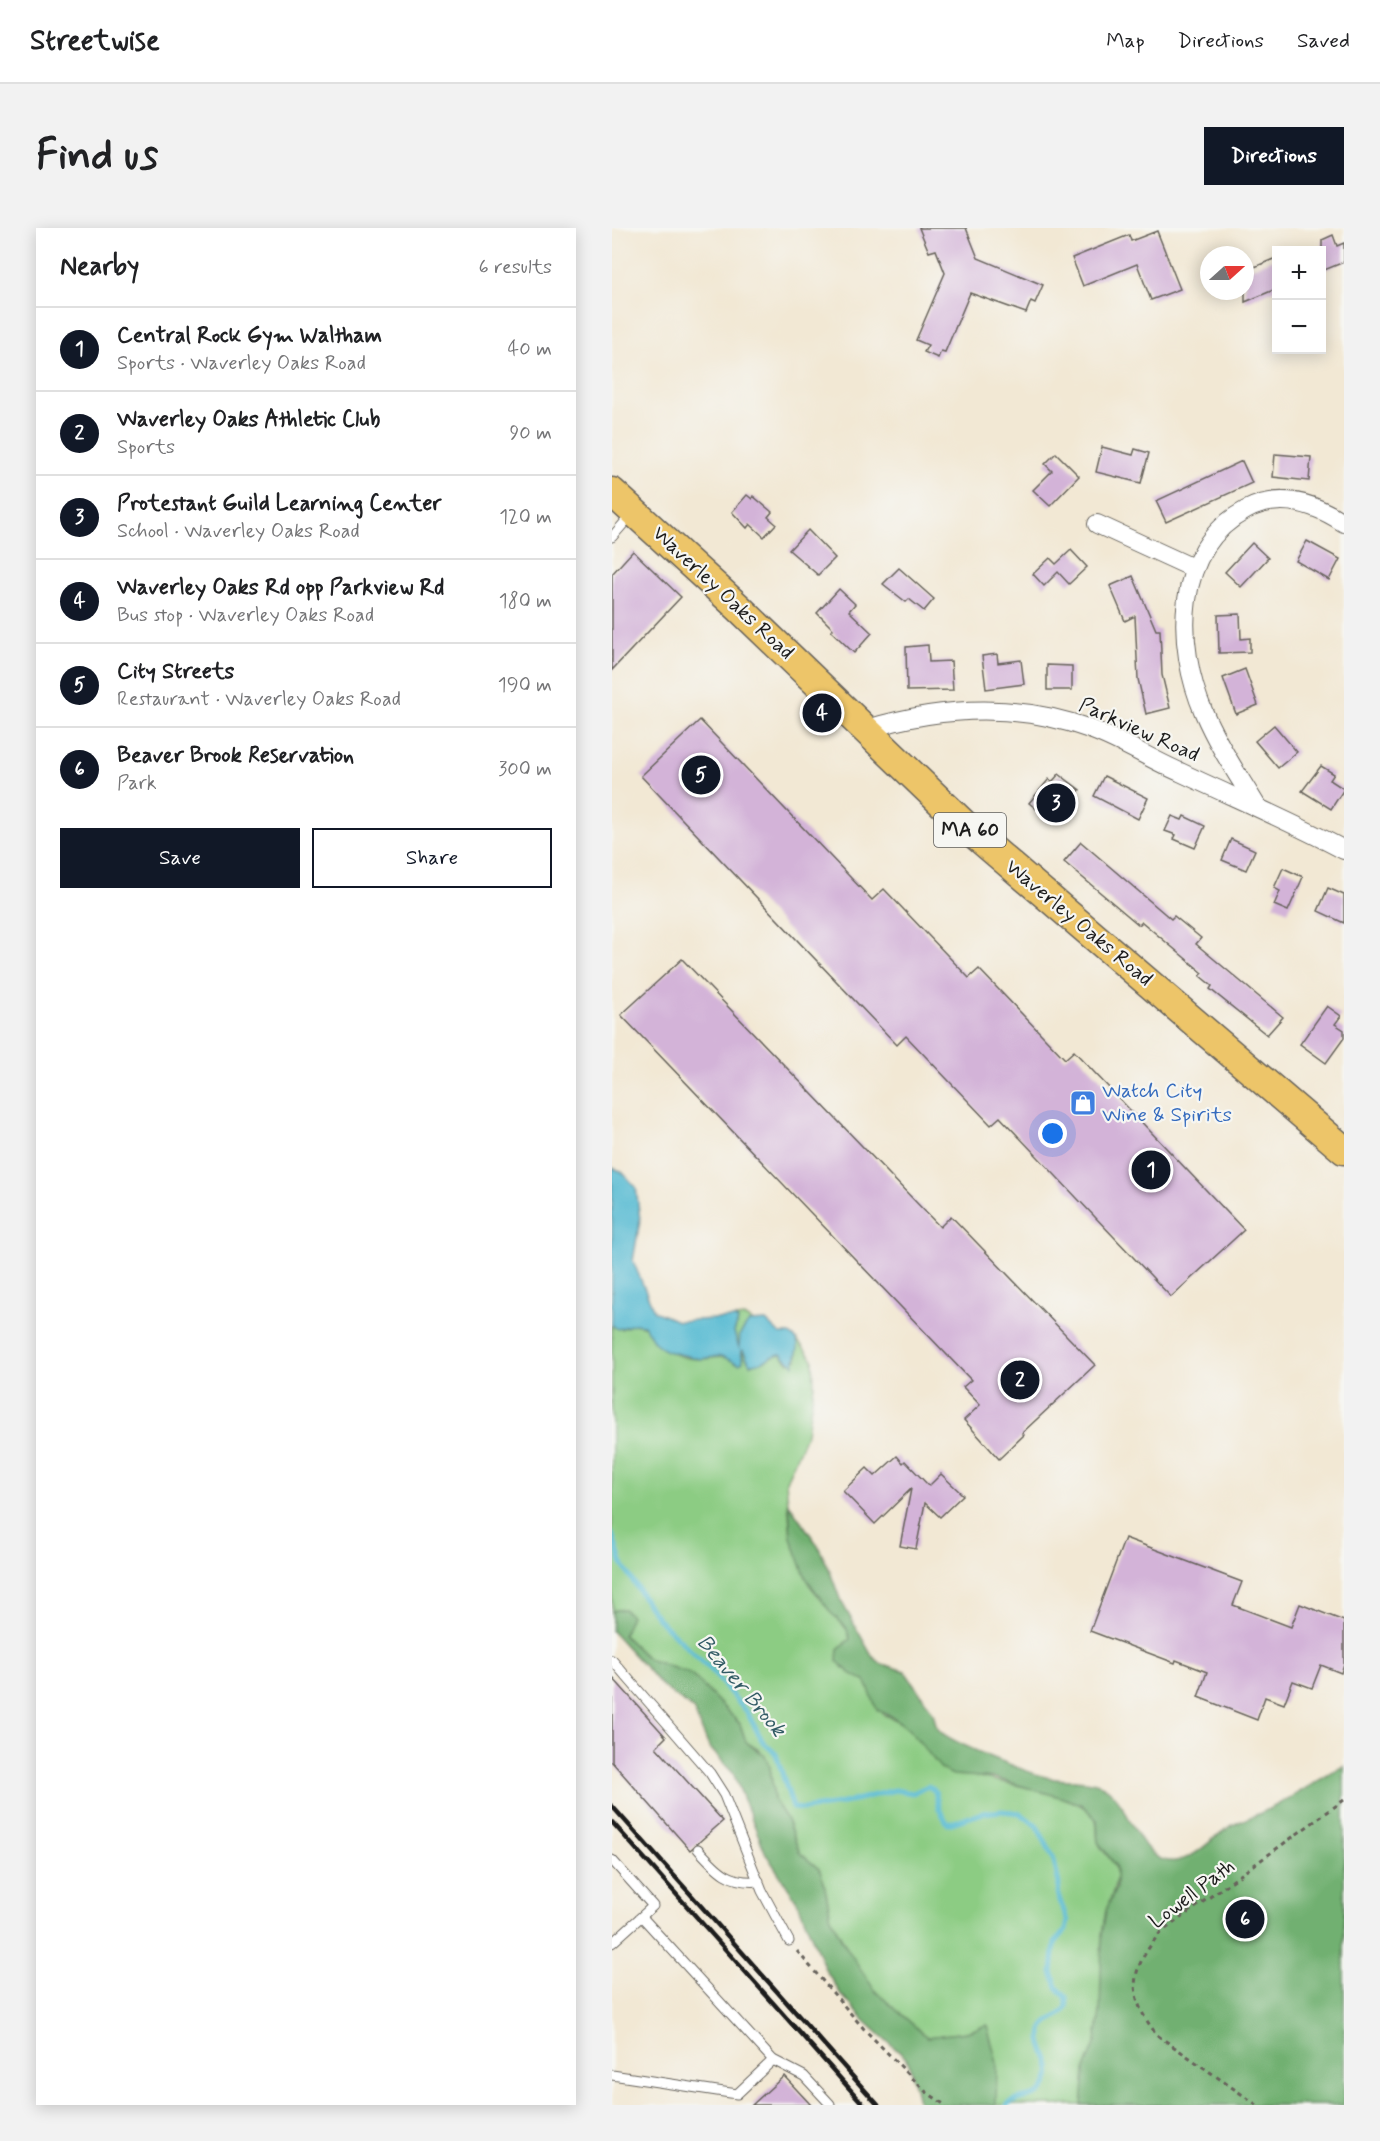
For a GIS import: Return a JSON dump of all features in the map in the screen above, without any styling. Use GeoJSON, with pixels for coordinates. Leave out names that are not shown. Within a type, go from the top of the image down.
{"type":"FeatureCollection","features":[{"type":"Feature","properties":{"kind":"main road","name":"Waverley Oaks Road"},"geometry":{"type":"LineString","coordinates":[[612,492],[867,729],[972,832],[1344,1149]]}},
{"type":"Feature","properties":{"kind":"street"},"geometry":{"type":"LineString","coordinates":[[1256,805],[1211,730],[1195,688],[1187,634],[1187,605],[1193,568],[1206,544],[1225,523],[1251,507],[1267,502],[1304,503],[1319,508],[1344,523]]}},
{"type":"Feature","properties":{"kind":"street"},"geometry":{"type":"LineString","coordinates":[[1097,524],[1193,568]]}},
{"type":"Feature","properties":{"kind":"street","name":"Parkview Road"},"geometry":{"type":"LineString","coordinates":[[867,729],[901,719],[972,710],[1044,714],[1092,729],[1179,772],[1256,805],[1344,850]]}},
{"type":"Feature","properties":{"kind":"lane"},"geometry":{"type":"LineString","coordinates":[[612,537],[635,511]]}},
{"type":"Feature","properties":{"kind":"lane"},"geometry":{"type":"LineString","coordinates":[[612,1660],[717,1784],[729,1806],[759,1881],[789,1941]]}},
{"type":"Feature","properties":{"kind":"lane"},"geometry":{"type":"LineString","coordinates":[[698,1849],[724,1876],[738,1882],[759,1881]]}},
{"type":"Feature","properties":{"kind":"lane"},"geometry":{"type":"LineString","coordinates":[[612,1860],[653,1906],[612,1943]]}},
{"type":"Feature","properties":{"kind":"lane"},"geometry":{"type":"LineString","coordinates":[[642,1917],[773,2060],[804,2076],[830,2104]]}},
{"type":"Feature","properties":{"kind":"lane"},"geometry":{"type":"LineString","coordinates":[[612,2076],[737,2094],[773,2060]]}},
{"type":"Feature","properties":{"kind":"path","name":"Lowell Path"},"geometry":{"type":"LineString","coordinates":[[1257,2105],[1157,2035],[1145,2019],[1137,2001],[1135,1978],[1142,1955],[1160,1933],[1344,1800]]}},
{"type":"Feature","properties":{"kind":"path"},"geometry":{"type":"LineString","coordinates":[[789,1941],[864,2029],[925,2091],[945,2105]]}},
{"type":"Feature","properties":{"kind":"green space"},"geometry":{"type":"Polygon","coordinates":[[[745,1317],[754,1322],[751,1321],[740,1334],[739,1348],[734,1332],[738,1321],[735,1318],[745,1317]]]}},
{"type":"Feature","properties":{"kind":"green space"},"geometry":{"type":"Polygon","coordinates":[[[634,1324],[647,1327],[656,1341],[668,1351],[684,1357],[700,1359],[723,1357],[736,1363],[743,1359],[742,1350],[750,1364],[759,1363],[781,1354],[789,1363],[797,1359],[797,1340],[813,1359],[814,1385],[807,1433],[786,1481],[791,1538],[811,1587],[849,1632],[850,1639],[838,1649],[842,1667],[866,1682],[884,1715],[910,1730],[937,1763],[974,1776],[1045,1792],[1067,1799],[1084,1808],[1095,1818],[1099,1844],[1116,1870],[1115,1886],[1105,1919],[1101,1950],[1344,2105],[987,2105],[987,2025],[967,2032],[927,2037],[876,1992],[859,1969],[831,1919],[824,1882],[819,1869],[800,1853],[786,1818],[774,1800],[770,1767],[759,1750],[746,1742],[740,1724],[697,1680],[688,1673],[648,1659],[623,1635],[624,1609],[612,1611],[612,1325],[621,1329],[634,1324]]]}},
{"type":"Feature","properties":{"kind":"green space"},"geometry":{"type":"Polygon","coordinates":[[[789,1504],[817,1544],[840,1599],[872,1656],[882,1664],[905,1671],[933,1713],[939,1730],[973,1749],[1026,1770],[1050,1778],[1088,1781],[1102,1785],[1117,1798],[1145,1845],[1163,1860],[1175,1861],[1190,1856],[1233,1825],[1275,1806],[1344,1766],[1344,2105],[1082,2105],[1085,2069],[1096,2041],[1100,2011],[1102,1935],[1106,1910],[1116,1888],[1116,1866],[1098,1842],[1097,1820],[1081,1804],[1063,1798],[995,1778],[953,1775],[942,1770],[910,1730],[893,1717],[877,1710],[866,1682],[850,1673],[837,1661],[838,1649],[850,1639],[846,1627],[831,1613],[806,1578],[791,1538],[789,1504]]]}},
{"type":"Feature","properties":{"kind":"green space"},"geometry":{"type":"Polygon","coordinates":[[[624,1609],[631,1616],[623,1635],[648,1659],[688,1673],[697,1680],[740,1724],[746,1742],[765,1756],[770,1767],[774,1800],[786,1818],[800,1853],[819,1869],[831,1918],[842,1941],[876,1992],[927,2037],[967,2032],[987,2025],[997,2063],[996,2105],[919,2105],[908,2060],[865,2021],[840,1993],[825,1969],[798,1903],[766,1854],[733,1773],[709,1747],[693,1709],[663,1687],[612,1631],[612,1611],[624,1609]]]}},
{"type":"Feature","properties":{"kind":"water"},"geometry":{"type":"Polygon","coordinates":[[[612,1168],[621,1171],[636,1187],[640,1220],[633,1261],[654,1311],[677,1321],[735,1318],[738,1321],[734,1332],[739,1348],[740,1334],[749,1322],[766,1321],[780,1334],[790,1334],[797,1340],[798,1348],[794,1365],[781,1354],[759,1363],[750,1364],[743,1350],[741,1351],[743,1362],[739,1364],[721,1356],[700,1359],[666,1351],[654,1342],[644,1325],[634,1324],[618,1329],[612,1325],[612,1168]]]}},
{"type":"Feature","properties":{"kind":"building"},"geometry":{"type":"Polygon","coordinates":[[[919,228],[966,228],[978,258],[1043,285],[1035,303],[1031,301],[1026,313],[970,293],[945,352],[941,351],[938,358],[924,352],[928,345],[916,340],[945,273],[936,250],[929,252],[919,228]]]}},
{"type":"Feature","properties":{"kind":"building"},"geometry":{"type":"Polygon","coordinates":[[[1157,231],[1180,289],[1151,300],[1137,264],[1083,286],[1072,258],[1129,235],[1131,241],[1157,231]]]}},
{"type":"Feature","properties":{"kind":"building"},"geometry":{"type":"Polygon","coordinates":[[[1333,235],[1337,246],[1344,243],[1344,262],[1326,269],[1326,246],[1322,246],[1322,240],[1333,235]]]}},
{"type":"Feature","properties":{"kind":"building"},"geometry":{"type":"Polygon","coordinates":[[[1272,260],[1272,291],[1254,298],[1254,267],[1272,260]]]}},
{"type":"Feature","properties":{"kind":"building"},"geometry":{"type":"Polygon","coordinates":[[[1102,447],[1133,455],[1135,449],[1149,453],[1141,483],[1096,472],[1102,447]]]}},
{"type":"Feature","properties":{"kind":"building"},"geometry":{"type":"Polygon","coordinates":[[[1056,453],[1079,476],[1050,506],[1033,490],[1052,471],[1045,464],[1056,453]]]}},
{"type":"Feature","properties":{"kind":"building"},"geometry":{"type":"Polygon","coordinates":[[[1275,454],[1311,457],[1309,481],[1273,477],[1275,454]]]}},
{"type":"Feature","properties":{"kind":"building"},"geometry":{"type":"Polygon","coordinates":[[[1242,461],[1252,483],[1166,522],[1156,501],[1242,461]]]}},
{"type":"Feature","properties":{"kind":"building"},"geometry":{"type":"Polygon","coordinates":[[[747,495],[752,499],[753,496],[772,512],[768,517],[776,524],[764,537],[750,524],[747,528],[732,512],[747,495]]]}},
{"type":"Feature","properties":{"kind":"building"},"geometry":{"type":"Polygon","coordinates":[[[808,530],[835,558],[818,575],[789,550],[808,530]]]}},
{"type":"Feature","properties":{"kind":"building"},"geometry":{"type":"Polygon","coordinates":[[[1307,541],[1340,559],[1329,580],[1296,561],[1307,541]]]}},
{"type":"Feature","properties":{"kind":"building"},"geometry":{"type":"Polygon","coordinates":[[[1252,543],[1268,558],[1241,587],[1225,572],[1252,543]]]}},
{"type":"Feature","properties":{"kind":"building"},"geometry":{"type":"Polygon","coordinates":[[[1071,550],[1087,567],[1069,584],[1058,572],[1044,586],[1033,574],[1050,558],[1056,564],[1071,550]]]}},
{"type":"Feature","properties":{"kind":"building"},"geometry":{"type":"Polygon","coordinates":[[[633,551],[681,597],[612,670],[612,574],[633,551]]]}},
{"type":"Feature","properties":{"kind":"building"},"geometry":{"type":"Polygon","coordinates":[[[899,568],[934,599],[924,611],[909,599],[906,602],[883,584],[899,568]]]}},
{"type":"Feature","properties":{"kind":"building"},"geometry":{"type":"Polygon","coordinates":[[[1133,576],[1156,630],[1160,630],[1162,675],[1170,708],[1146,714],[1138,679],[1135,616],[1125,621],[1110,586],[1133,576]]]}},
{"type":"Feature","properties":{"kind":"building"},"geometry":{"type":"Polygon","coordinates":[[[839,589],[855,604],[849,611],[872,633],[854,653],[831,631],[833,629],[817,613],[839,589]]]}},
{"type":"Feature","properties":{"kind":"building"},"geometry":{"type":"Polygon","coordinates":[[[1240,614],[1241,639],[1250,638],[1250,652],[1219,653],[1218,615],[1240,614]]]}},
{"type":"Feature","properties":{"kind":"building"},"geometry":{"type":"Polygon","coordinates":[[[928,645],[929,662],[951,661],[953,690],[907,691],[906,647],[928,645]]]}},
{"type":"Feature","properties":{"kind":"building"},"geometry":{"type":"Polygon","coordinates":[[[997,654],[998,663],[1021,660],[1024,684],[986,689],[982,656],[997,654]]]}},
{"type":"Feature","properties":{"kind":"building"},"geometry":{"type":"Polygon","coordinates":[[[1047,665],[1072,666],[1072,690],[1047,690],[1047,665]]]}},
{"type":"Feature","properties":{"kind":"building"},"geometry":{"type":"Polygon","coordinates":[[[1245,669],[1258,705],[1236,714],[1223,678],[1245,669]]]}},
{"type":"Feature","properties":{"kind":"building"},"geometry":{"type":"Polygon","coordinates":[[[700,720],[872,900],[884,889],[969,978],[979,969],[1065,1059],[1074,1051],[1244,1230],[1171,1297],[1000,1117],[991,1125],[906,1036],[897,1045],[641,776],[700,720]]]}},
{"type":"Feature","properties":{"kind":"building"},"geometry":{"type":"Polygon","coordinates":[[[1274,725],[1297,752],[1278,768],[1255,741],[1274,725]]]}},
{"type":"Feature","properties":{"kind":"building"},"geometry":{"type":"Polygon","coordinates":[[[1321,766],[1334,774],[1330,780],[1344,789],[1331,809],[1302,791],[1321,766]]]}},
{"type":"Feature","properties":{"kind":"building"},"geometry":{"type":"Polygon","coordinates":[[[1059,774],[1080,790],[1060,815],[1057,813],[1051,821],[1029,803],[1049,779],[1052,782],[1059,774]]]}},
{"type":"Feature","properties":{"kind":"building"},"geometry":{"type":"Polygon","coordinates":[[[1104,776],[1148,798],[1138,819],[1094,796],[1104,776]]]}},
{"type":"Feature","properties":{"kind":"building"},"geometry":{"type":"Polygon","coordinates":[[[1172,816],[1182,820],[1184,816],[1205,826],[1195,848],[1174,839],[1176,835],[1165,831],[1172,816]]]}},
{"type":"Feature","properties":{"kind":"building"},"geometry":{"type":"Polygon","coordinates":[[[1231,839],[1255,850],[1246,870],[1222,860],[1231,839]]]}},
{"type":"Feature","properties":{"kind":"building"},"geometry":{"type":"Polygon","coordinates":[[[1081,842],[1171,919],[1174,916],[1201,938],[1196,944],[1283,1017],[1267,1035],[1210,989],[1212,986],[1200,976],[1203,973],[1142,922],[1139,925],[1064,862],[1081,842]]]}},
{"type":"Feature","properties":{"kind":"building"},"geometry":{"type":"Polygon","coordinates":[[[1283,868],[1303,877],[1288,911],[1274,905],[1280,891],[1274,888],[1283,868]]]}},
{"type":"Feature","properties":{"kind":"building"},"geometry":{"type":"Polygon","coordinates":[[[1328,888],[1344,895],[1344,923],[1318,911],[1328,888]]]}},
{"type":"Feature","properties":{"kind":"building"},"geometry":{"type":"Polygon","coordinates":[[[682,959],[940,1227],[951,1216],[1095,1365],[1022,1433],[1024,1435],[999,1459],[964,1420],[980,1405],[963,1387],[971,1380],[621,1015],[682,959]]]}},
{"type":"Feature","properties":{"kind":"building"},"geometry":{"type":"Polygon","coordinates":[[[1327,1006],[1341,1016],[1335,1024],[1344,1030],[1344,1038],[1326,1063],[1300,1044],[1327,1006]]]}},
{"type":"Feature","properties":{"kind":"building"},"geometry":{"type":"Polygon","coordinates":[[[897,1456],[903,1463],[905,1461],[929,1486],[941,1474],[963,1495],[940,1517],[925,1503],[916,1549],[900,1546],[911,1489],[875,1524],[843,1491],[867,1468],[875,1476],[897,1456]]]}},
{"type":"Feature","properties":{"kind":"building"},"geometry":{"type":"Polygon","coordinates":[[[1125,1538],[1242,1582],[1233,1605],[1291,1627],[1300,1604],[1344,1621],[1344,1664],[1341,1673],[1321,1665],[1312,1688],[1293,1681],[1284,1704],[1265,1697],[1257,1720],[1198,1697],[1207,1672],[1176,1660],[1175,1663],[1090,1631],[1125,1538]]]}},
{"type":"Feature","properties":{"kind":"building"},"geometry":{"type":"Polygon","coordinates":[[[612,1677],[666,1737],[656,1747],[723,1821],[690,1850],[612,1762],[612,1677]]]}},
{"type":"Feature","properties":{"kind":"building"},"geometry":{"type":"Polygon","coordinates":[[[784,2076],[811,2105],[752,2105],[784,2076]]]}},
{"type":"Feature","properties":{"kind":"waterway","name":"Beaver Brook"},"geometry":{"type":"LineString","coordinates":[[612,1534],[621,1562],[649,1607],[662,1623],[711,1670],[748,1714],[763,1742],[776,1754],[793,1808],[804,1809],[839,1804],[895,1790],[913,1793],[928,1786],[935,1791],[939,1809],[948,1824],[983,1813],[1002,1811],[1020,1813],[1037,1826],[1053,1857],[1059,1884],[1058,1896],[1068,1921],[1066,1930],[1055,1943],[1052,1972],[1057,1987],[1066,1997],[1067,2006],[1062,2013],[1046,2024],[1041,2034],[1042,2046],[1050,2068],[1047,2084],[1038,2094],[1007,2105]]}},
{"type":"Feature","properties":{"kind":"railway"},"geometry":{"type":"LineString","coordinates":[[612,1806],[878,2105]]}},
{"type":"Feature","properties":{"kind":"railway"},"geometry":{"type":"LineString","coordinates":[[612,1822],[864,2105]]}},
{"type":"Feature","properties":{"kind":"place","name":"Waverley Oaks Rd opp Parkview Rd"},"geometry":{"type":"Point","coordinates":[822,713]}},
{"type":"Feature","properties":{"kind":"place","name":"City Streets"},"geometry":{"type":"Point","coordinates":[701,775]}},
{"type":"Feature","properties":{"kind":"place","name":"Protestant Guild Learning Center"},"geometry":{"type":"Point","coordinates":[1056,803]}},
{"type":"Feature","properties":{"kind":"place","name":"Watch City Wine & Spirits"},"geometry":{"type":"Point","coordinates":[1083,1103]}},
{"type":"Feature","properties":{"kind":"place","name":"Central Rock Gym Waltham"},"geometry":{"type":"Point","coordinates":[1151,1170]}},
{"type":"Feature","properties":{"kind":"place","name":"Waverley Oaks Athletic Club"},"geometry":{"type":"Point","coordinates":[1020,1380]}},
{"type":"Feature","properties":{"kind":"place","name":"Beaver Brook Reservation"},"geometry":{"type":"Point","coordinates":[1245,1919]}}]}
